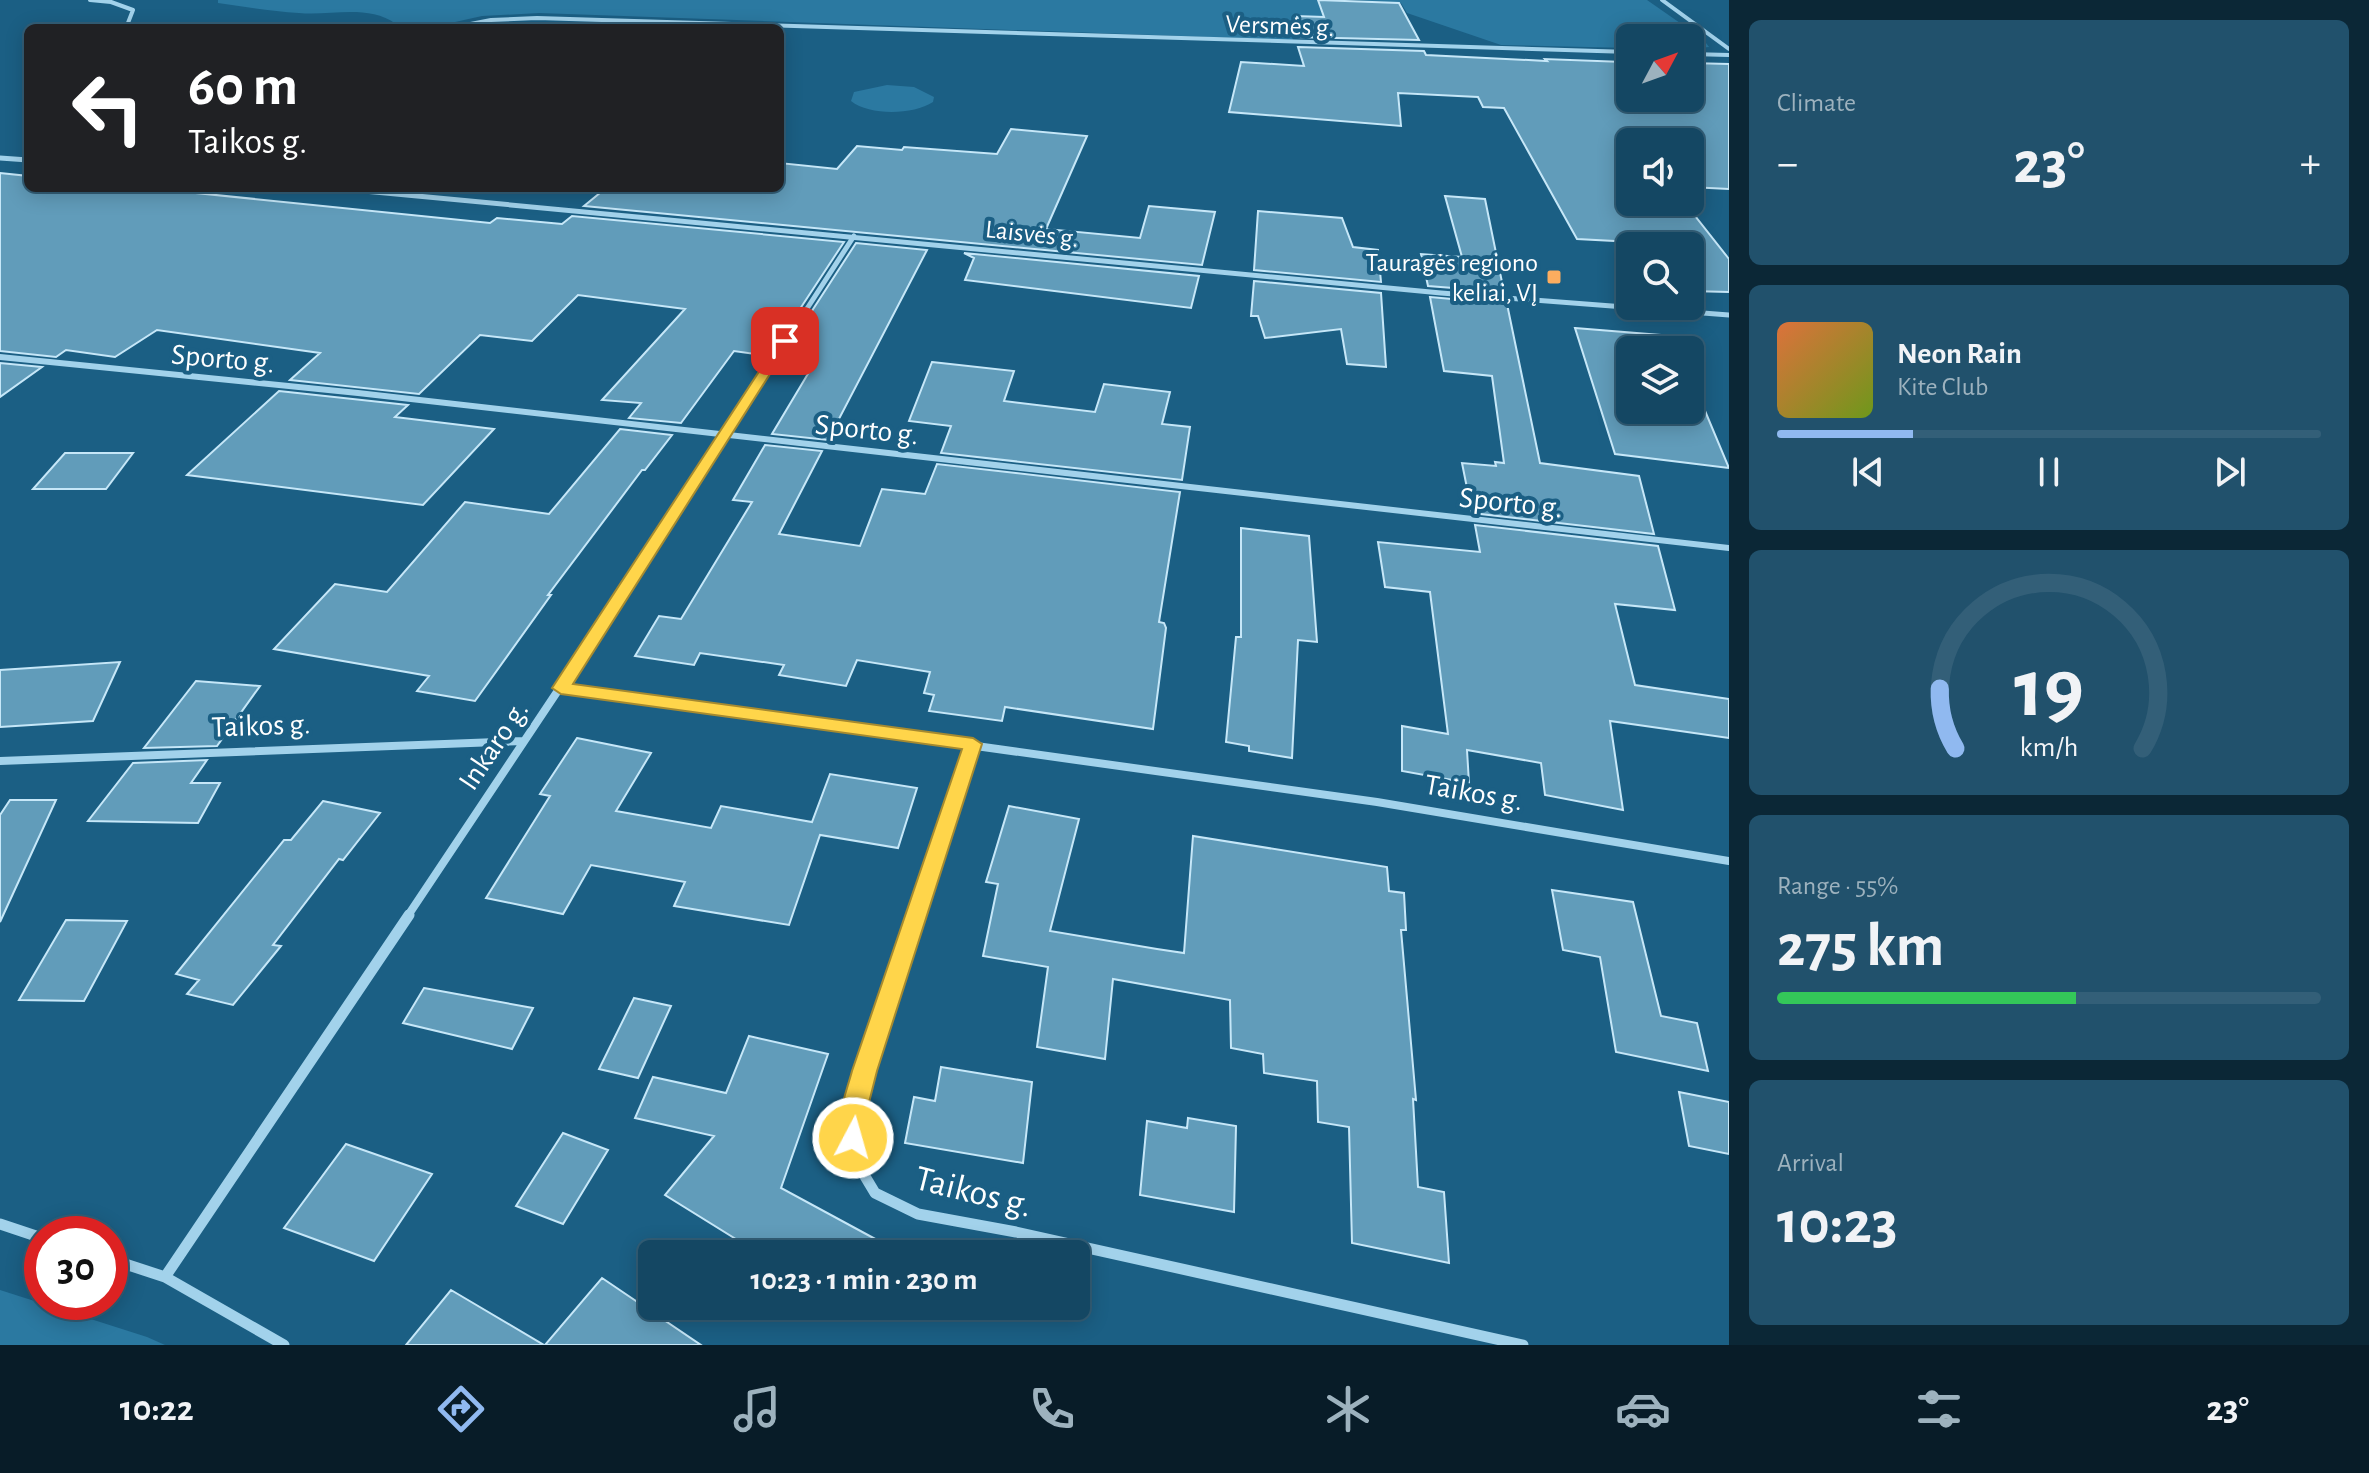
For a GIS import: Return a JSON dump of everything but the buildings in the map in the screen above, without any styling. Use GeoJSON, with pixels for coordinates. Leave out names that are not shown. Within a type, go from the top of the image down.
{"type":"FeatureCollection","features":[{"type":"Feature","properties":{"kind":"street"},"geometry":{"type":"LineString","coordinates":[[90,0],[111,2],[133,10],[128,24]]}},
{"type":"Feature","properties":{"kind":"street"},"geometry":{"type":"LineString","coordinates":[[1662,0],[1729,52]]}},
{"type":"Feature","properties":{"kind":"street","name":"Versmės g."},"geometry":{"type":"LineString","coordinates":[[470,24],[537,18],[730,24]]}},
{"type":"Feature","properties":{"kind":"street","name":"Versmės g."},"geometry":{"type":"LineString","coordinates":[[784,26],[1616,52]]}},
{"type":"Feature","properties":{"kind":"street"},"geometry":{"type":"LineString","coordinates":[[1704,53],[1729,52]]}},
{"type":"Feature","properties":{"kind":"street"},"geometry":{"type":"LineString","coordinates":[[0,158],[24,160]]}},
{"type":"Feature","properties":{"kind":"street","name":"Laisvės g."},"geometry":{"type":"LineString","coordinates":[[376,192],[1483,297],[1729,315]]}},
{"type":"Feature","properties":{"kind":"street","name":"Inkaro g."},"geometry":{"type":"LineString","coordinates":[[165,1277],[561,688],[854,236]]}},
{"type":"Feature","properties":{"kind":"street","name":"Sporto g."},"geometry":{"type":"LineString","coordinates":[[0,357],[358,393],[1729,548]]}},
{"type":"Feature","properties":{"kind":"street","name":"Taikos g."},"geometry":{"type":"LineString","coordinates":[[561,688],[1377,802],[1729,861]]}},
{"type":"Feature","properties":{"kind":"street","name":"Taikos g."},"geometry":{"type":"LineString","coordinates":[[0,761],[524,741]]}},
{"type":"Feature","properties":{"kind":"street","name":"Taikos g."},"geometry":{"type":"LineString","coordinates":[[973,744],[869,1057],[853,1118],[854,1158],[875,1193],[918,1214],[1016,1232],[1523,1345]]}},
{"type":"Feature","properties":{"kind":"street"},"geometry":{"type":"LineString","coordinates":[[0,1224],[24,1232]]}},
{"type":"Feature","properties":{"kind":"street"},"geometry":{"type":"LineString","coordinates":[[128,1265],[165,1277],[284,1345]]}},
{"type":"Feature","properties":{"kind":"shaded area"},"geometry":{"type":"Polygon","coordinates":[[[218,0],[1318,0],[1323,17],[1294,15],[1296,22],[1287,22],[1293,40],[539,13],[482,16],[446,24],[396,24],[374,14],[311,14],[218,3],[218,0]]]}},
{"type":"Feature","properties":{"kind":"shaded area"},"geometry":{"type":"Polygon","coordinates":[[[1355,0],[1647,0],[1681,24],[1616,24],[1616,48],[1501,45],[1407,13],[1401,3],[1355,0]]]}},
{"type":"Feature","properties":{"kind":"shaded area"},"geometry":{"type":"Polygon","coordinates":[[[887,85],[914,87],[934,97],[933,102],[892,112],[869,109],[851,101],[854,92],[887,85]]]}},
{"type":"Feature","properties":{"kind":"shaded area"},"geometry":{"type":"Polygon","coordinates":[[[0,1290],[24,1298],[24,1320],[94,1320],[165,1345],[0,1345],[0,1290]]]}},
{"type":"Feature","properties":{"kind":"place","name":"Tauragės regiono keliai, VĮ"},"geometry":{"type":"Point","coordinates":[1554,277]}},
{"type":"Feature","properties":{"kind":"route"},"geometry":{"type":"LineString","coordinates":[[785,341],[561,688],[973,744],[864,1071],[853,1118],[853,1138]]}}]}
